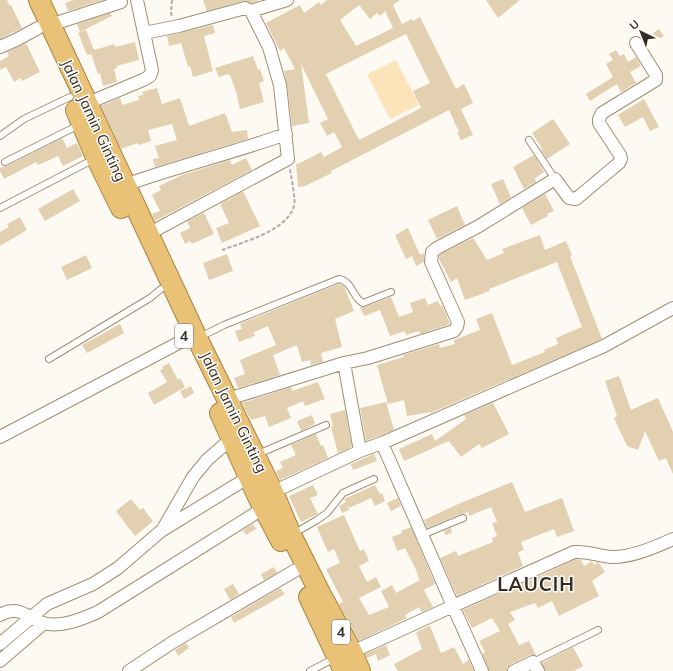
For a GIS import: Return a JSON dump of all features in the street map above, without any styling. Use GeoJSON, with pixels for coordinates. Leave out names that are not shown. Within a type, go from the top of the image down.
{"type":"FeatureCollection","features":[{"type":"Feature","properties":{"kind":"highway","name":"Jalan Jamin Ginting"},"geometry":{"type":"LineString","coordinates":[[24,0],[44,26],[79,100],[125,185],[148,234],[231,439],[249,477],[268,500],[291,534],[320,593],[344,660]]}},
{"type":"Feature","properties":{"kind":"highway","name":"Jalan Jamin Ginting"},"geometry":{"type":"LineString","coordinates":[[39,0],[44,26]]}},
{"type":"Feature","properties":{"kind":"highway","name":"Jalan Jamin Ginting"},"geometry":{"type":"LineString","coordinates":[[79,100],[82,123],[96,157],[161,289],[228,400],[255,455],[268,500],[296,570],[344,660],[360,671]]}},
{"type":"Feature","properties":{"kind":"street"},"geometry":{"type":"LineString","coordinates":[[79,100],[143,80],[150,76],[152,70],[137,0]]}},
{"type":"Feature","properties":{"kind":"street"},"geometry":{"type":"LineString","coordinates":[[251,11],[287,0]]}},
{"type":"Feature","properties":{"kind":"street"},"geometry":{"type":"LineString","coordinates":[[0,47],[44,26],[121,2]]}},
{"type":"Feature","properties":{"kind":"street"},"geometry":{"type":"LineString","coordinates":[[144,33],[179,26],[245,8],[251,11],[269,48],[280,85],[288,159],[148,234]]}},
{"type":"Feature","properties":{"kind":"street"},"geometry":{"type":"LineString","coordinates":[[228,400],[344,363],[368,358],[454,331],[458,327],[458,322],[431,262],[431,256],[434,250],[442,244],[479,226],[555,179],[569,198],[576,199],[620,162],[620,154],[599,123],[598,118],[602,113],[656,80],[656,75],[636,43]]}},
{"type":"Feature","properties":{"kind":"street"},"geometry":{"type":"LineString","coordinates":[[125,185],[160,172],[244,148],[286,134]]}},
{"type":"Feature","properties":{"kind":"street"},"geometry":{"type":"LineString","coordinates":[[0,615],[9,611],[15,611],[44,623],[54,624],[79,620],[98,612],[268,500],[360,451],[382,443],[604,346],[673,308]]}},
{"type":"Feature","properties":{"kind":"street"},"geometry":{"type":"LineString","coordinates":[[0,437],[191,339]]}},
{"type":"Feature","properties":{"kind":"street"},"geometry":{"type":"LineString","coordinates":[[344,363],[360,451]]}},
{"type":"Feature","properties":{"kind":"street"},"geometry":{"type":"LineString","coordinates":[[161,531],[193,477],[207,460],[231,439]]}},
{"type":"Feature","properties":{"kind":"street"},"geometry":{"type":"LineString","coordinates":[[382,443],[482,671]]}},
{"type":"Feature","properties":{"kind":"street"},"geometry":{"type":"LineString","coordinates":[[0,644],[46,604],[93,584],[118,568],[161,531],[249,477]]}},
{"type":"Feature","properties":{"kind":"street"},"geometry":{"type":"LineString","coordinates":[[344,660],[453,606],[574,552],[590,552],[608,557],[620,556],[657,547],[673,539]]}},
{"type":"Feature","properties":{"kind":"street"},"geometry":{"type":"LineString","coordinates":[[129,671],[173,642],[296,570]]}},
{"type":"Feature","properties":{"kind":"street"},"geometry":{"type":"LineString","coordinates":[[0,661],[44,623]]}},
{"type":"Feature","properties":{"kind":"street"},"geometry":{"type":"LineString","coordinates":[[514,671],[535,666]]}},
{"type":"Feature","properties":{"kind":"lane"},"geometry":{"type":"LineString","coordinates":[[0,136],[24,119],[79,100]]}},
{"type":"Feature","properties":{"kind":"lane"},"geometry":{"type":"LineString","coordinates":[[5,162],[82,123]]}},
{"type":"Feature","properties":{"kind":"lane"},"geometry":{"type":"LineString","coordinates":[[529,140],[555,179]]}},
{"type":"Feature","properties":{"kind":"lane"},"geometry":{"type":"LineString","coordinates":[[0,208],[96,157]]}},
{"type":"Feature","properties":{"kind":"lane"},"geometry":{"type":"LineString","coordinates":[[191,339],[339,279],[345,280],[349,283],[360,302],[363,303],[391,292]]}},
{"type":"Feature","properties":{"kind":"lane"},"geometry":{"type":"LineString","coordinates":[[49,360],[150,298],[161,289]]}},
{"type":"Feature","properties":{"kind":"lane"},"geometry":{"type":"LineString","coordinates":[[255,455],[326,425]]}},
{"type":"Feature","properties":{"kind":"lane"},"geometry":{"type":"LineString","coordinates":[[291,534],[327,513],[343,493],[374,480]]}},
{"type":"Feature","properties":{"kind":"lane"},"geometry":{"type":"LineString","coordinates":[[422,535],[463,518]]}},
{"type":"Feature","properties":{"kind":"lane"},"geometry":{"type":"LineString","coordinates":[[535,666],[598,630]]}},
{"type":"Feature","properties":{"kind":"lane"},"geometry":{"type":"LineString","coordinates":[[310,671],[344,660]]}},
{"type":"Feature","properties":{"kind":"path"},"geometry":{"type":"LineString","coordinates":[[172,0],[171,12],[173,19],[179,26]]}},
{"type":"Feature","properties":{"kind":"path"},"geometry":{"type":"LineString","coordinates":[[222,250],[273,229],[286,220],[294,206],[288,159]]}},
{"type":"Feature","properties":{"kind":"shaded area"},"geometry":{"type":"Polygon","coordinates":[[[396,60],[419,105],[390,119],[367,74],[396,60]]]}},
{"type":"Feature","properties":{"kind":"building"},"geometry":{"type":"Polygon","coordinates":[[[0,0],[7,0],[9,5],[11,5],[22,28],[0,39],[0,0]]]}},
{"type":"Feature","properties":{"kind":"building"},"geometry":{"type":"Polygon","coordinates":[[[73,0],[103,0],[68,11],[65,3],[73,0]]]}},
{"type":"Feature","properties":{"kind":"building"},"geometry":{"type":"Polygon","coordinates":[[[203,0],[258,1],[252,3],[243,1],[207,11],[203,0]]]}},
{"type":"Feature","properties":{"kind":"building"},"geometry":{"type":"Polygon","coordinates":[[[327,0],[400,0],[393,5],[402,24],[420,17],[456,89],[464,84],[473,103],[461,109],[473,135],[461,140],[449,110],[331,171],[332,173],[305,186],[298,187],[296,164],[321,152],[324,157],[342,147],[334,132],[327,136],[320,123],[328,119],[301,64],[309,123],[292,126],[284,71],[295,69],[284,48],[280,51],[266,23],[300,5],[304,13],[319,2],[321,5],[327,0]],[[359,5],[340,20],[356,46],[393,28],[385,11],[380,16],[377,13],[370,19],[359,5]],[[406,34],[326,74],[359,140],[421,108],[413,91],[430,83],[406,34]]]}},
{"type":"Feature","properties":{"kind":"building"},"geometry":{"type":"Polygon","coordinates":[[[486,0],[520,0],[498,18],[486,0]]]}},
{"type":"Feature","properties":{"kind":"building"},"geometry":{"type":"Polygon","coordinates":[[[110,13],[112,16],[80,32],[77,24],[110,13]]]}},
{"type":"Feature","properties":{"kind":"building"},"geometry":{"type":"Polygon","coordinates":[[[213,25],[215,33],[204,36],[213,71],[193,77],[190,66],[188,67],[181,43],[169,46],[167,36],[213,25]]]}},
{"type":"Feature","properties":{"kind":"building"},"geometry":{"type":"Polygon","coordinates":[[[659,29],[664,36],[657,40],[653,33],[659,29]]]}},
{"type":"Feature","properties":{"kind":"building"},"geometry":{"type":"Polygon","coordinates":[[[86,30],[94,50],[115,44],[115,47],[135,42],[139,60],[116,66],[117,68],[114,69],[117,82],[103,86],[100,73],[98,74],[91,54],[87,55],[78,33],[86,30]]]}},
{"type":"Feature","properties":{"kind":"building"},"geometry":{"type":"Polygon","coordinates":[[[26,43],[40,72],[22,81],[20,78],[14,82],[6,67],[0,70],[0,61],[9,56],[7,52],[26,43]]]}},
{"type":"Feature","properties":{"kind":"building"},"geometry":{"type":"Polygon","coordinates":[[[616,50],[620,56],[624,54],[628,62],[636,57],[641,66],[630,72],[636,83],[621,92],[617,84],[590,101],[586,94],[613,77],[606,64],[613,60],[609,54],[616,50]]]}},
{"type":"Feature","properties":{"kind":"building"},"geometry":{"type":"Polygon","coordinates":[[[253,56],[264,81],[259,83],[264,102],[240,109],[238,97],[230,75],[228,74],[219,77],[215,68],[253,56]]]}},
{"type":"Feature","properties":{"kind":"building"},"geometry":{"type":"Polygon","coordinates":[[[157,88],[162,104],[180,98],[189,126],[225,113],[232,132],[247,130],[248,139],[155,167],[153,159],[159,158],[155,146],[177,140],[172,124],[148,130],[151,141],[139,145],[138,143],[121,149],[101,106],[120,98],[122,105],[139,100],[138,96],[143,95],[142,92],[157,88]]]}},
{"type":"Feature","properties":{"kind":"building"},"geometry":{"type":"Polygon","coordinates":[[[644,99],[659,127],[650,131],[643,117],[625,127],[618,115],[644,99]]]}},
{"type":"Feature","properties":{"kind":"building"},"geometry":{"type":"Polygon","coordinates":[[[553,119],[570,144],[547,159],[532,133],[553,119]]]}},
{"type":"Feature","properties":{"kind":"building"},"geometry":{"type":"Polygon","coordinates":[[[62,138],[67,148],[77,143],[83,156],[63,166],[58,156],[38,165],[36,162],[4,179],[0,168],[7,166],[62,138]]]}},
{"type":"Feature","properties":{"kind":"building"},"geometry":{"type":"Polygon","coordinates":[[[534,155],[544,172],[535,178],[536,182],[524,189],[513,167],[534,155]]]}},
{"type":"Feature","properties":{"kind":"building"},"geometry":{"type":"Polygon","coordinates":[[[246,158],[252,170],[155,221],[152,214],[160,211],[152,195],[161,190],[159,186],[182,175],[230,160],[232,165],[246,158]]]}},
{"type":"Feature","properties":{"kind":"building"},"geometry":{"type":"Polygon","coordinates":[[[503,179],[511,197],[500,204],[491,184],[503,179]]]}},
{"type":"Feature","properties":{"kind":"building"},"geometry":{"type":"Polygon","coordinates":[[[73,189],[80,201],[45,221],[38,209],[73,189]]]}},
{"type":"Feature","properties":{"kind":"building"},"geometry":{"type":"Polygon","coordinates":[[[243,191],[260,226],[222,243],[216,228],[229,223],[220,204],[243,191]]]}},
{"type":"Feature","properties":{"kind":"building"},"geometry":{"type":"Polygon","coordinates":[[[545,194],[554,211],[531,225],[522,208],[545,194]]]}},
{"type":"Feature","properties":{"kind":"building"},"geometry":{"type":"Polygon","coordinates":[[[457,206],[465,225],[437,239],[428,220],[457,206]]]}},
{"type":"Feature","properties":{"kind":"building"},"geometry":{"type":"Polygon","coordinates":[[[204,213],[214,234],[192,244],[190,241],[185,244],[180,233],[190,228],[187,221],[204,213]]]}},
{"type":"Feature","properties":{"kind":"building"},"geometry":{"type":"Polygon","coordinates":[[[20,217],[27,230],[0,246],[0,232],[9,227],[7,224],[20,217]]]}},
{"type":"Feature","properties":{"kind":"building"},"geometry":{"type":"Polygon","coordinates":[[[408,228],[420,255],[424,253],[424,262],[416,266],[412,256],[406,259],[395,235],[408,228]]]}},
{"type":"Feature","properties":{"kind":"building"},"geometry":{"type":"Polygon","coordinates":[[[540,235],[545,250],[566,241],[572,255],[570,256],[602,339],[431,413],[407,416],[404,400],[388,404],[377,365],[439,344],[440,348],[455,344],[454,340],[480,330],[476,319],[492,313],[512,365],[545,352],[544,350],[558,344],[556,338],[582,327],[557,262],[489,289],[490,291],[465,300],[457,278],[451,282],[439,259],[441,254],[473,238],[487,260],[504,253],[502,249],[540,235]]]}},
{"type":"Feature","properties":{"kind":"building"},"geometry":{"type":"Polygon","coordinates":[[[227,254],[233,271],[209,280],[203,263],[227,254]]]}},
{"type":"Feature","properties":{"kind":"building"},"geometry":{"type":"Polygon","coordinates":[[[86,255],[92,268],[67,280],[61,267],[86,255]]]}},
{"type":"Feature","properties":{"kind":"building"},"geometry":{"type":"Polygon","coordinates":[[[339,284],[344,286],[354,311],[335,319],[342,347],[321,353],[323,362],[311,365],[310,360],[302,362],[297,345],[273,355],[280,375],[238,388],[234,378],[245,374],[240,360],[276,345],[268,326],[254,332],[255,336],[239,342],[235,331],[242,329],[240,324],[339,284]]]}},
{"type":"Feature","properties":{"kind":"building"},"geometry":{"type":"Polygon","coordinates":[[[391,297],[399,317],[413,312],[410,303],[425,298],[428,305],[438,301],[440,306],[442,305],[450,324],[420,334],[419,331],[406,335],[405,331],[390,336],[380,310],[364,316],[360,307],[365,307],[391,297]]]}},
{"type":"Feature","properties":{"kind":"building"},"geometry":{"type":"Polygon","coordinates":[[[120,324],[124,333],[87,353],[82,345],[120,324]]]}},
{"type":"Feature","properties":{"kind":"building"},"geometry":{"type":"Polygon","coordinates":[[[169,363],[178,380],[180,378],[185,387],[154,405],[148,393],[167,382],[160,370],[169,363]]]}},
{"type":"Feature","properties":{"kind":"building"},"geometry":{"type":"Polygon","coordinates":[[[619,376],[631,410],[658,398],[673,432],[673,474],[666,458],[659,461],[645,431],[638,450],[627,446],[614,418],[617,416],[605,381],[619,376]]]}},
{"type":"Feature","properties":{"kind":"building"},"geometry":{"type":"Polygon","coordinates":[[[318,382],[325,399],[305,406],[303,401],[287,408],[291,418],[269,427],[265,416],[251,420],[242,403],[291,387],[292,391],[318,382]]]}},
{"type":"Feature","properties":{"kind":"building"},"geometry":{"type":"Polygon","coordinates":[[[191,386],[194,393],[184,399],[180,391],[191,386]]]}},
{"type":"Feature","properties":{"kind":"building"},"geometry":{"type":"Polygon","coordinates":[[[386,402],[394,430],[366,441],[360,408],[386,402]]]}},
{"type":"Feature","properties":{"kind":"building"},"geometry":{"type":"Polygon","coordinates":[[[493,403],[509,434],[482,448],[479,444],[461,457],[449,441],[404,461],[399,449],[432,434],[435,441],[466,419],[464,415],[493,403]]]}},
{"type":"Feature","properties":{"kind":"building"},"geometry":{"type":"Polygon","coordinates":[[[345,410],[352,447],[338,453],[331,427],[333,426],[330,414],[345,410]]]}},
{"type":"Feature","properties":{"kind":"building"},"geometry":{"type":"Polygon","coordinates":[[[312,415],[315,424],[301,431],[297,421],[312,415]]]}},
{"type":"Feature","properties":{"kind":"building"},"geometry":{"type":"Polygon","coordinates":[[[316,434],[321,446],[323,445],[328,458],[280,480],[276,471],[283,468],[280,462],[296,455],[291,445],[316,434]]]}},
{"type":"Feature","properties":{"kind":"building"},"geometry":{"type":"Polygon","coordinates":[[[374,454],[377,461],[353,470],[351,464],[374,454]]]}},
{"type":"Feature","properties":{"kind":"building"},"geometry":{"type":"Polygon","coordinates":[[[512,482],[525,512],[562,498],[574,531],[557,537],[554,529],[521,542],[524,550],[518,552],[523,566],[457,596],[440,558],[456,551],[458,556],[493,542],[492,538],[497,536],[492,523],[497,522],[491,507],[469,516],[468,512],[461,514],[427,528],[424,520],[512,482]]]}},
{"type":"Feature","properties":{"kind":"building"},"geometry":{"type":"Polygon","coordinates":[[[313,485],[318,495],[310,498],[318,514],[301,522],[289,496],[313,485]]]}},
{"type":"Feature","properties":{"kind":"building"},"geometry":{"type":"Polygon","coordinates":[[[375,485],[380,494],[382,493],[385,501],[375,506],[371,498],[349,508],[344,499],[375,485]]]}},
{"type":"Feature","properties":{"kind":"building"},"geometry":{"type":"Polygon","coordinates":[[[398,498],[401,506],[391,511],[387,503],[398,498]]]}},
{"type":"Feature","properties":{"kind":"building"},"geometry":{"type":"Polygon","coordinates":[[[131,499],[140,510],[143,508],[153,521],[135,536],[116,511],[131,499]]]}},
{"type":"Feature","properties":{"kind":"building"},"geometry":{"type":"Polygon","coordinates":[[[346,502],[349,510],[342,513],[339,506],[346,502]]]}},
{"type":"Feature","properties":{"kind":"building"},"geometry":{"type":"Polygon","coordinates":[[[344,515],[360,551],[364,549],[369,561],[359,566],[367,582],[376,577],[381,587],[359,598],[369,615],[389,607],[381,591],[392,585],[396,593],[420,580],[405,548],[397,551],[392,537],[411,527],[435,584],[424,590],[433,607],[422,612],[419,607],[405,615],[407,618],[359,641],[339,604],[343,602],[326,569],[340,563],[334,549],[328,552],[317,527],[344,515]]]}},
{"type":"Feature","properties":{"kind":"building"},"geometry":{"type":"Polygon","coordinates":[[[253,524],[256,529],[246,535],[243,530],[253,524]]]}},
{"type":"Feature","properties":{"kind":"building"},"geometry":{"type":"Polygon","coordinates":[[[451,528],[452,533],[445,535],[444,531],[451,528]]]}},
{"type":"Feature","properties":{"kind":"building"},"geometry":{"type":"Polygon","coordinates":[[[576,559],[581,560],[584,566],[592,561],[594,565],[597,562],[605,572],[592,581],[599,596],[559,616],[552,601],[538,608],[535,603],[510,612],[515,620],[508,624],[519,645],[529,641],[536,655],[530,655],[511,664],[507,671],[489,671],[482,654],[485,652],[479,641],[500,631],[492,618],[472,628],[463,610],[576,559]]]}},
{"type":"Feature","properties":{"kind":"building"},"geometry":{"type":"Polygon","coordinates":[[[274,567],[277,573],[264,580],[261,574],[274,567]]]}},
{"type":"Feature","properties":{"kind":"building"},"geometry":{"type":"Polygon","coordinates":[[[233,584],[239,594],[230,600],[224,589],[233,584]]]}},
{"type":"Feature","properties":{"kind":"building"},"geometry":{"type":"Polygon","coordinates":[[[280,588],[285,594],[234,623],[231,617],[280,588]]]}},
{"type":"Feature","properties":{"kind":"building"},"geometry":{"type":"Polygon","coordinates":[[[430,626],[441,653],[454,647],[463,664],[469,660],[474,671],[398,671],[394,664],[422,649],[416,632],[430,626]]]}},
{"type":"Feature","properties":{"kind":"building"},"geometry":{"type":"Polygon","coordinates":[[[186,643],[189,648],[178,656],[175,650],[186,643]]]}},
{"type":"Feature","properties":{"kind":"building"},"geometry":{"type":"Polygon","coordinates":[[[386,645],[390,655],[378,661],[376,654],[367,658],[365,654],[386,645]]]}},
{"type":"Feature","properties":{"kind":"building"},"geometry":{"type":"Polygon","coordinates":[[[573,647],[583,666],[574,671],[545,671],[542,663],[573,647]]]}},
{"type":"Feature","properties":{"kind":"district","name":"LAUCIH"},"geometry":{"type":"Point","coordinates":[536,584]}}]}
